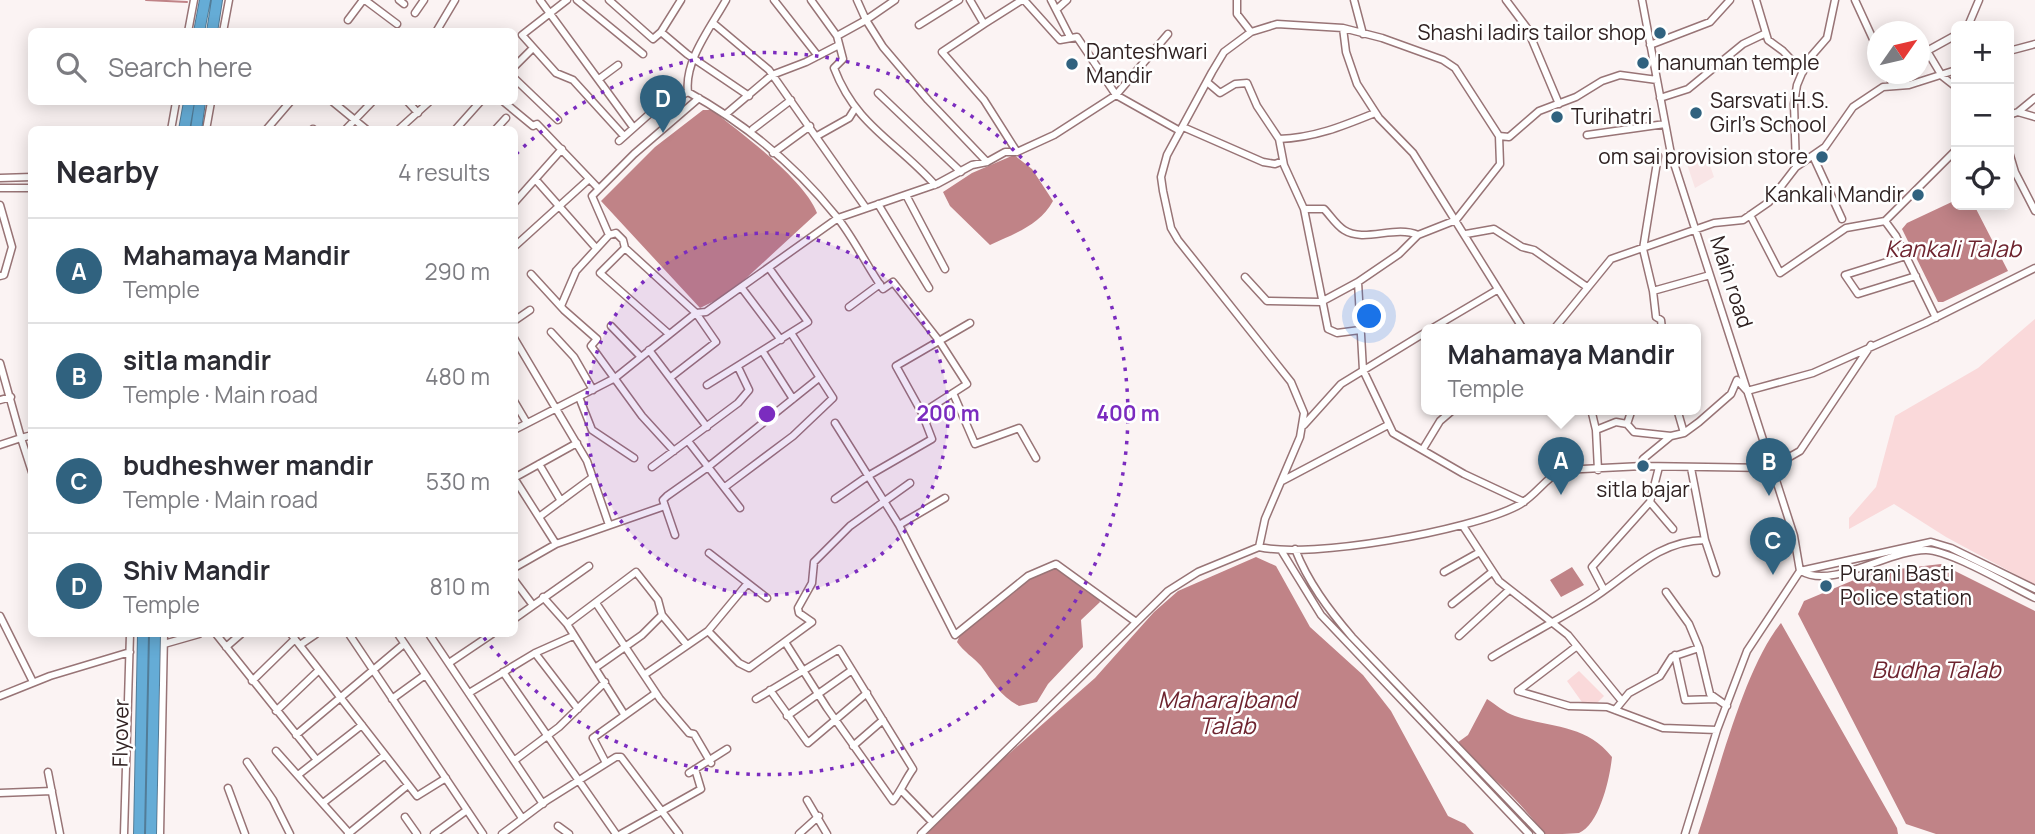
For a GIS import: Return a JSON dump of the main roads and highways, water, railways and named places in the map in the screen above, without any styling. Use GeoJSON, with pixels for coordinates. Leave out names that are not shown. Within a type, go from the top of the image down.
{"type":"FeatureCollection","features":[{"type":"Feature","properties":{"kind":"highway"},"geometry":{"type":"LineString","coordinates":[[200,28],[205,0]]}},
{"type":"Feature","properties":{"kind":"highway"},"geometry":{"type":"LineString","coordinates":[[213,28],[218,0]]}},
{"type":"Feature","properties":{"kind":"highway"},"geometry":{"type":"LineString","coordinates":[[185,126],[188,105]]}},
{"type":"Feature","properties":{"kind":"highway"},"geometry":{"type":"LineString","coordinates":[[197,126],[200,105]]}},
{"type":"Feature","properties":{"kind":"highway","name":"Flyover"},"geometry":{"type":"LineString","coordinates":[[139,834],[143,637]]}},
{"type":"Feature","properties":{"kind":"highway","name":"Flyover"},"geometry":{"type":"LineString","coordinates":[[151,834],[155,637]]}},
{"type":"Feature","properties":{"kind":"water"},"geometry":{"type":"Polygon","coordinates":[[[703,110],[712,110],[771,158],[799,186],[817,213],[729,294],[700,308],[601,201],[655,147],[703,110]]]}},
{"type":"Feature","properties":{"kind":"water"},"geometry":{"type":"Polygon","coordinates":[[[1014,155],[1032,169],[1053,201],[1034,223],[990,245],[950,206],[943,192],[972,173],[1014,155]]]}},
{"type":"Feature","properties":{"kind":"water","name":"Kankali Talab"},"geometry":{"type":"Polygon","coordinates":[[[1951,202],[1951,210],[1977,210],[2008,271],[1938,302],[1902,229],[1907,223],[1951,202]]]}},
{"type":"Feature","properties":{"kind":"water","name":"Maharajband Talab"},"geometry":{"type":"Polygon","coordinates":[[[1256,557],[1276,566],[1310,627],[1363,675],[1391,711],[1448,816],[1465,824],[1474,834],[927,834],[986,774],[1095,678],[1154,612],[1178,591],[1256,557]]]}},
{"type":"Feature","properties":{"kind":"water","name":"Budha Talab"},"geometry":{"type":"Polygon","coordinates":[[[1941,564],[2035,611],[2035,834],[1936,834],[1906,824],[1798,614],[1804,601],[1873,572],[1941,564]]]}},
{"type":"Feature","properties":{"kind":"water"},"geometry":{"type":"Polygon","coordinates":[[[1572,567],[1584,585],[1561,597],[1550,580],[1572,567]]]}},
{"type":"Feature","properties":{"kind":"water"},"geometry":{"type":"Polygon","coordinates":[[[1058,568],[1093,591],[1100,602],[1081,620],[1083,647],[1048,684],[1037,702],[1019,706],[1002,693],[981,666],[957,642],[963,628],[984,607],[993,609],[1029,579],[1058,568]]]}},
{"type":"Feature","properties":{"kind":"water","name":"Budha Talab"},"geometry":{"type":"Polygon","coordinates":[[[1781,623],[1898,834],[1698,834],[1744,694],[1755,667],[1781,623]]]}},
{"type":"Feature","properties":{"kind":"water"},"geometry":{"type":"Polygon","coordinates":[[[1487,699],[1515,716],[1568,729],[1591,738],[1612,757],[1603,799],[1586,828],[1579,833],[1545,834],[1502,786],[1450,748],[1468,735],[1487,699]]]}},
{"type":"Feature","properties":{"kind":"waterway"},"geometry":{"type":"LineString","coordinates":[[146,0],[187,2]]}},
{"type":"Feature","properties":{"kind":"place","name":"Shashi ladirs tailor shop"},"geometry":{"type":"Point","coordinates":[1660,33]}},
{"type":"Feature","properties":{"kind":"place","name":"hanuman temple"},"geometry":{"type":"Point","coordinates":[1643,63]}},
{"type":"Feature","properties":{"kind":"place","name":"Danteshwari Mandir"},"geometry":{"type":"Point","coordinates":[1072,64]}},
{"type":"Feature","properties":{"kind":"place","name":"Sarsvati H.S. Girl's School"},"geometry":{"type":"Point","coordinates":[1696,113]}},
{"type":"Feature","properties":{"kind":"place","name":"Turihatri"},"geometry":{"type":"Point","coordinates":[1557,117]}},
{"type":"Feature","properties":{"kind":"place","name":"Shiv Mandir"},"geometry":{"type":"Point","coordinates":[663,133]}},
{"type":"Feature","properties":{"kind":"place","name":"om sai provision store"},"geometry":{"type":"Point","coordinates":[1822,157]}},
{"type":"Feature","properties":{"kind":"place","name":"Kankali Mandir"},"geometry":{"type":"Point","coordinates":[1918,195]}},
{"type":"Feature","properties":{"kind":"place","name":"sitla bajar"},"geometry":{"type":"Point","coordinates":[1643,466]}},
{"type":"Feature","properties":{"kind":"place","name":"Mahamaya Mandir"},"geometry":{"type":"Point","coordinates":[1561,495]}},
{"type":"Feature","properties":{"kind":"place","name":"sitla mandir"},"geometry":{"type":"Point","coordinates":[1769,496]}},
{"type":"Feature","properties":{"kind":"place","name":"budheshwer mandir"},"geometry":{"type":"Point","coordinates":[1773,575]}},
{"type":"Feature","properties":{"kind":"place","name":"Purani Basti Police station"},"geometry":{"type":"Point","coordinates":[1826,586]}}]}
